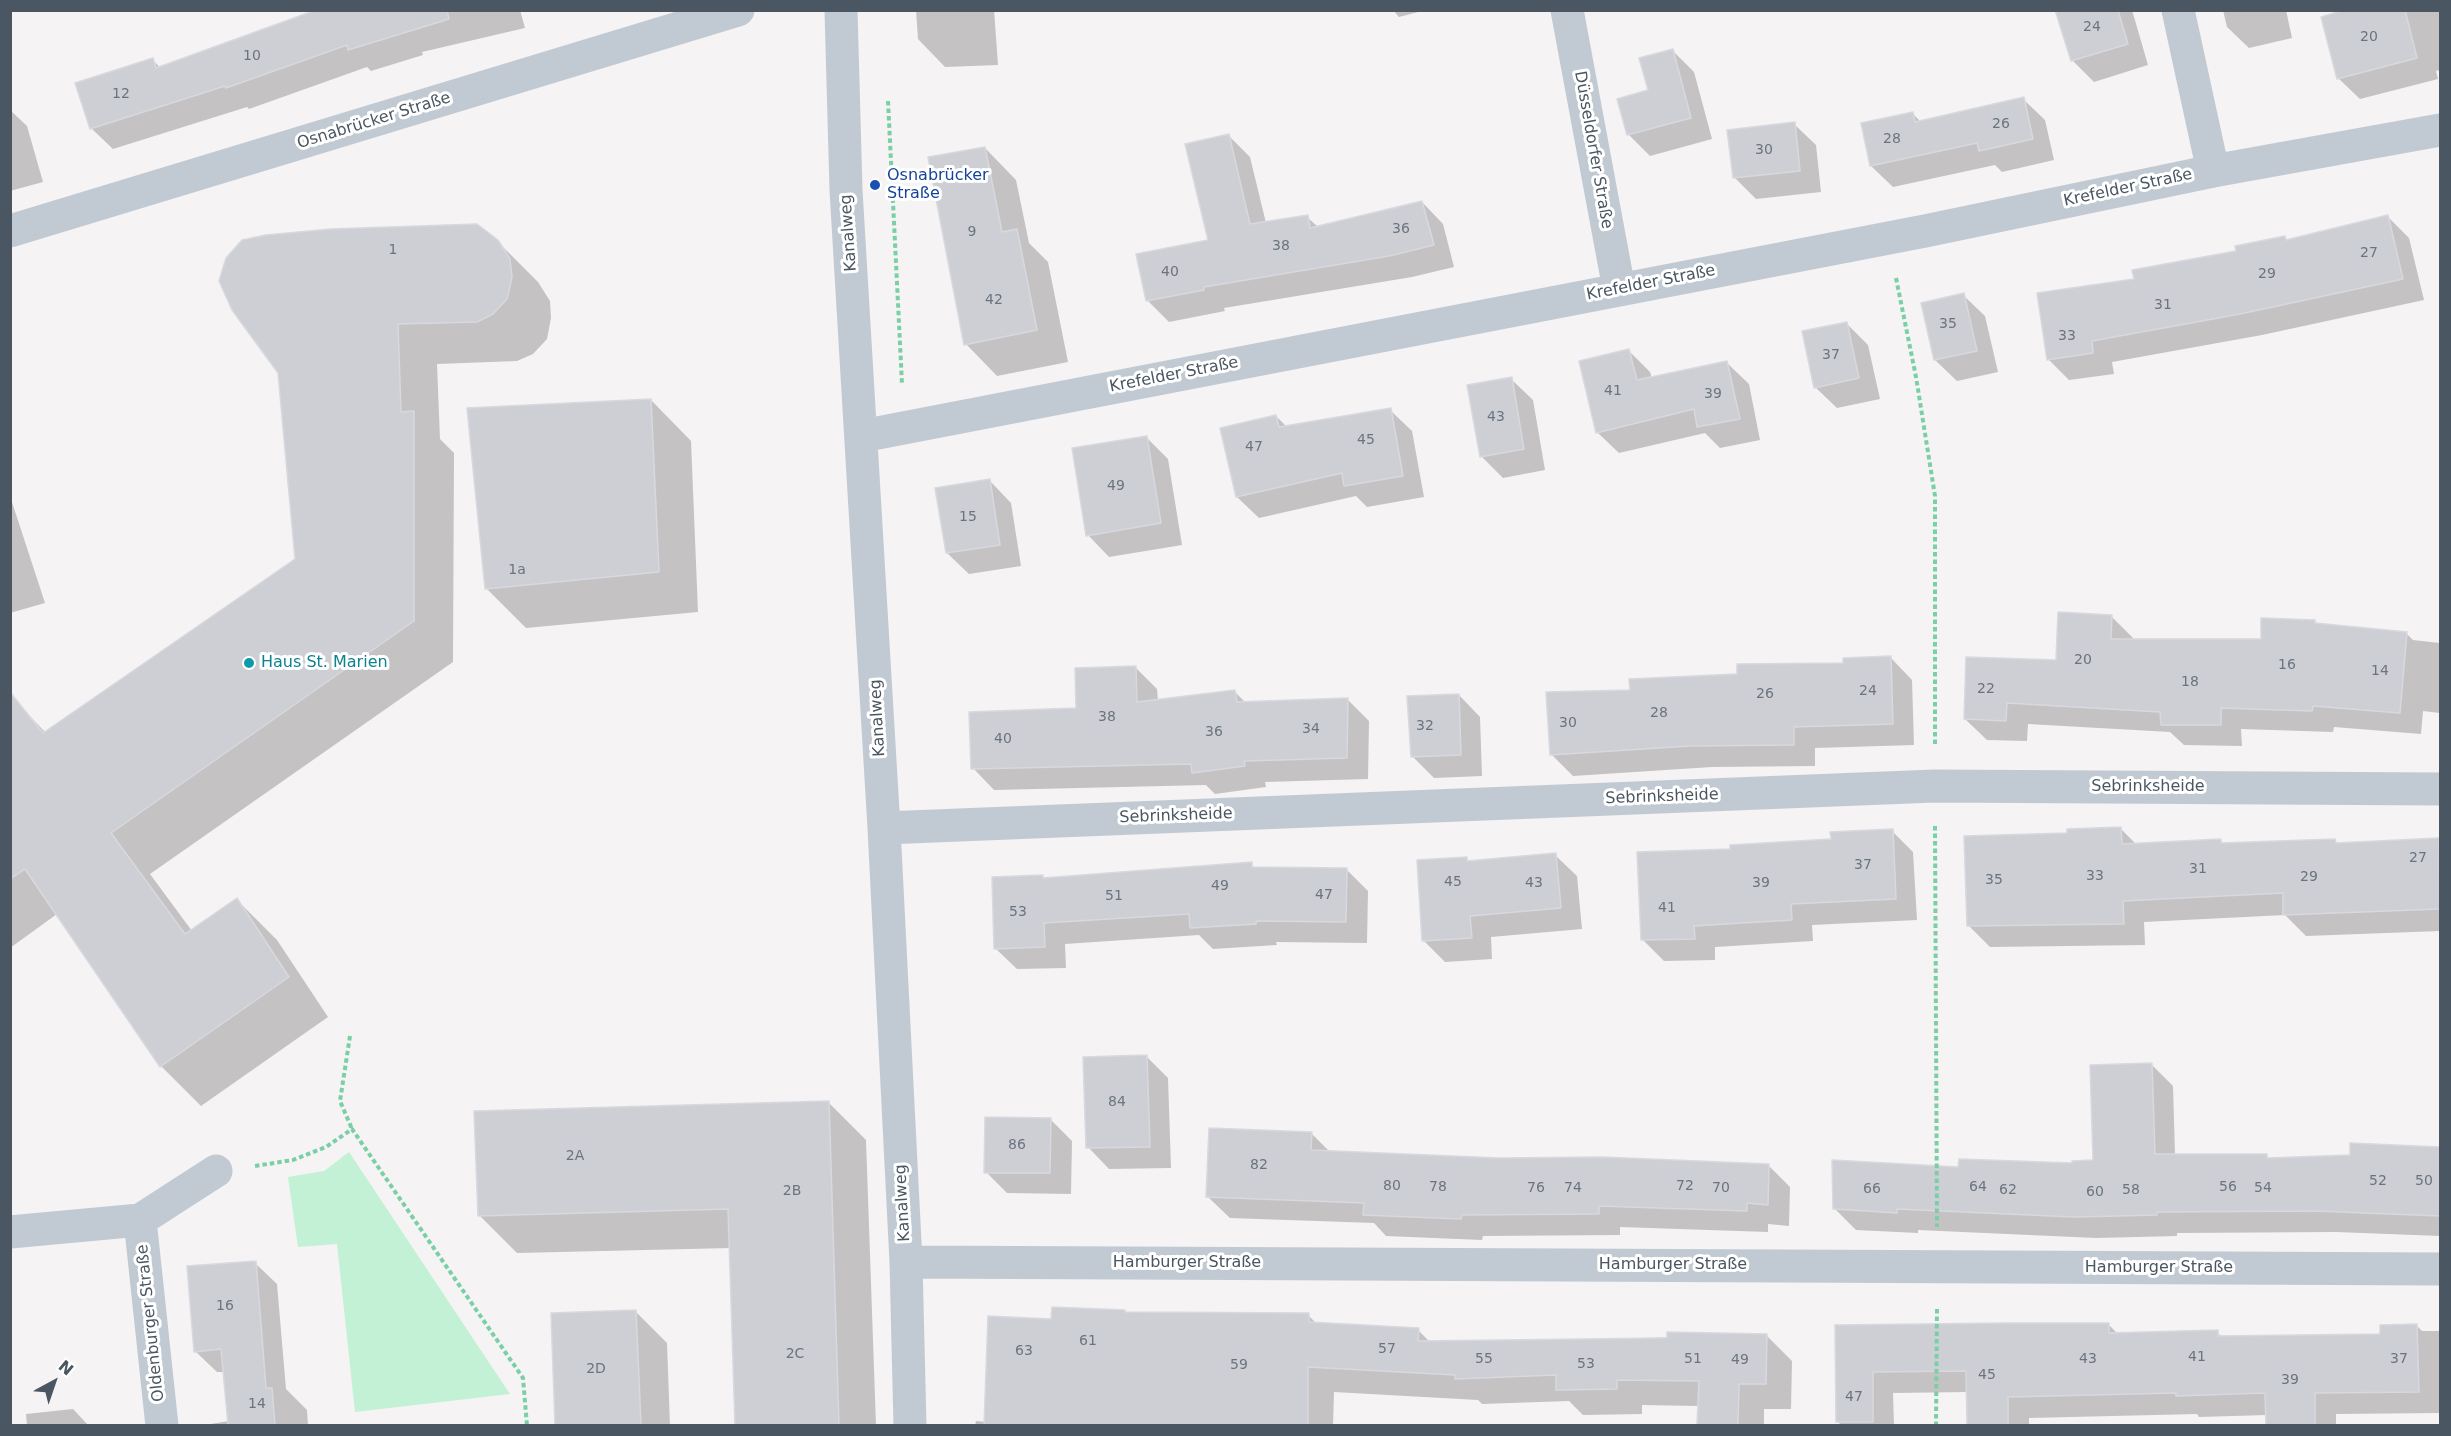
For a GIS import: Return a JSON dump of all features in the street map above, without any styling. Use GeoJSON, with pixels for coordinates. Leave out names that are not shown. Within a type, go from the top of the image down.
{"type":"FeatureCollection","features":[{"type":"Feature","properties":{"kind":"street","name":"Osnabrücker Straße"},"geometry":{"type":"LineString","coordinates":[[10,231],[738,10]]}},
{"type":"Feature","properties":{"kind":"street","name":"Kanalweg"},"geometry":{"type":"LineString","coordinates":[[841,10],[846,190],[884,828],[906,1262],[910,1425]]}},
{"type":"Feature","properties":{"kind":"street","name":"Düsseldorfer Straße"},"geometry":{"type":"LineString","coordinates":[[1567,10],[1618,289]]}},
{"type":"Feature","properties":{"kind":"street"},"geometry":{"type":"LineString","coordinates":[[2178,10],[2213,171]]}},
{"type":"Feature","properties":{"kind":"street","name":"Krefelder Straße"},"geometry":{"type":"LineString","coordinates":[[862,436],[1888,238],[2213,171],[2440,130]]}},
{"type":"Feature","properties":{"kind":"street","name":"Sebrinksheide"},"geometry":{"type":"LineString","coordinates":[[884,828],[1935,786],[2440,789]]}},
{"type":"Feature","properties":{"kind":"street","name":"Oldenburger Straße"},"geometry":{"type":"LineString","coordinates":[[10,1232],[140,1220],[216,1171]]}},
{"type":"Feature","properties":{"kind":"street","name":"Oldenburger Straße"},"geometry":{"type":"LineString","coordinates":[[140,1220],[162,1425]]}},
{"type":"Feature","properties":{"kind":"street","name":"Hamburger Straße"},"geometry":{"type":"LineString","coordinates":[[906,1262],[2440,1269]]}},
{"type":"Feature","properties":{"kind":"path"},"geometry":{"type":"LineString","coordinates":[[1888,238],[1916,377],[1935,496],[1936,1425]]}},
{"type":"Feature","properties":{"kind":"path"},"geometry":{"type":"LineString","coordinates":[[350,1035],[340,1101],[352,1129],[523,1378],[527,1425]]}},
{"type":"Feature","properties":{"kind":"path"},"geometry":{"type":"LineString","coordinates":[[216,1171],[293,1160],[326,1147],[352,1129]]}},
{"type":"Feature","properties":{"kind":"green space"},"geometry":{"type":"Polygon","coordinates":[[[349,1152],[510,1394],[355,1412],[337,1244],[298,1247],[288,1177],[324,1171],[349,1152]]]}},
{"type":"Feature","properties":{"kind":"building"},"geometry":{"type":"Polygon","coordinates":[[[316,10],[447,10],[449,19],[348,50],[347,45],[226,88],[225,86],[90,129],[75,83],[153,58],[156,68],[316,10]]]}},
{"type":"Feature","properties":{"kind":"building"},"geometry":{"type":"Polygon","coordinates":[[[2055,10],[2118,10],[2128,44],[2071,61],[2055,10]]]}},
{"type":"Feature","properties":{"kind":"building"},"geometry":{"type":"Polygon","coordinates":[[[2344,10],[2405,10],[2417,58],[2337,79],[2321,17],[2344,10]]]}},
{"type":"Feature","properties":{"kind":"building"},"geometry":{"type":"Polygon","coordinates":[[[1673,49],[1691,118],[1627,135],[1617,99],[1648,90],[1639,58],[1673,49]]]}},
{"type":"Feature","properties":{"kind":"building"},"geometry":{"type":"Polygon","coordinates":[[[2024,97],[2033,139],[1979,151],[1977,143],[1870,166],[1861,123],[1913,112],[1915,122],[2024,97]]]}},
{"type":"Feature","properties":{"kind":"building"},"geometry":{"type":"Polygon","coordinates":[[[1795,122],[1800,171],[1733,178],[1727,130],[1795,122]]]}},
{"type":"Feature","properties":{"kind":"building"},"geometry":{"type":"Polygon","coordinates":[[[1229,134],[1250,224],[1308,215],[1310,228],[1422,201],[1434,245],[1389,256],[1204,287],[1204,290],[1146,301],[1136,254],[1208,240],[1185,144],[1229,134]]]}},
{"type":"Feature","properties":{"kind":"building"},"geometry":{"type":"Polygon","coordinates":[[[985,147],[1002,232],[1017,229],[1037,330],[964,345],[928,157],[985,147]]]}},
{"type":"Feature","properties":{"kind":"building"},"geometry":{"type":"Polygon","coordinates":[[[2388,215],[2403,279],[2240,314],[2092,341],[2093,353],[2047,360],[2037,293],[2134,279],[2132,270],[2236,251],[2235,246],[2285,236],[2286,240],[2388,215]]]}},
{"type":"Feature","properties":{"kind":"building","name":"Haus St. Marien"},"geometry":{"type":"Polygon","coordinates":[[[477,224],[498,240],[510,259],[512,277],[507,299],[493,314],[477,322],[398,324],[401,412],[414,411],[414,621],[111,833],[185,934],[237,898],[289,977],[160,1067],[25,869],[10,879],[10,692],[43,733],[295,559],[278,373],[232,310],[219,281],[226,258],[242,240],[266,235],[331,229],[477,224]]]}},
{"type":"Feature","properties":{"kind":"building"},"geometry":{"type":"Polygon","coordinates":[[[1964,293],[1977,351],[1934,360],[1921,303],[1964,293]]]}},
{"type":"Feature","properties":{"kind":"building"},"geometry":{"type":"Polygon","coordinates":[[[1847,322],[1859,378],[1814,388],[1802,331],[1847,322]]]}},
{"type":"Feature","properties":{"kind":"building"},"geometry":{"type":"Polygon","coordinates":[[[1629,349],[1637,380],[1727,361],[1740,419],[1697,427],[1694,409],[1596,433],[1579,361],[1629,349]]]}},
{"type":"Feature","properties":{"kind":"building"},"geometry":{"type":"Polygon","coordinates":[[[1512,377],[1524,449],[1480,457],[1467,385],[1512,377]]]}},
{"type":"Feature","properties":{"kind":"building"},"geometry":{"type":"Polygon","coordinates":[[[651,399],[659,572],[485,589],[467,408],[651,399]]]}},
{"type":"Feature","properties":{"kind":"building"},"geometry":{"type":"Polygon","coordinates":[[[1391,408],[1403,476],[1344,486],[1342,473],[1236,497],[1220,428],[1276,415],[1279,427],[1391,408]]]}},
{"type":"Feature","properties":{"kind":"building"},"geometry":{"type":"Polygon","coordinates":[[[1147,436],[1161,523],[1086,536],[1072,448],[1147,436]]]}},
{"type":"Feature","properties":{"kind":"building"},"geometry":{"type":"Polygon","coordinates":[[[990,479],[1000,545],[946,553],[935,488],[990,479]]]}},
{"type":"Feature","properties":{"kind":"building"},"geometry":{"type":"Polygon","coordinates":[[[2058,612],[2112,615],[2111,639],[2261,639],[2261,618],[2315,620],[2315,623],[2407,632],[2400,713],[2313,706],[2312,711],[2221,708],[2221,725],[2161,725],[2160,712],[2007,703],[2006,721],[1964,719],[1966,657],[2056,660],[2058,612]]]}},
{"type":"Feature","properties":{"kind":"building"},"geometry":{"type":"Polygon","coordinates":[[[1891,656],[1893,724],[1794,727],[1794,745],[1690,746],[1550,755],[1546,692],[1630,690],[1629,679],[1737,674],[1737,664],[1843,663],[1843,658],[1891,656]]]}},
{"type":"Feature","properties":{"kind":"building"},"geometry":{"type":"Polygon","coordinates":[[[1136,666],[1137,702],[1235,690],[1237,702],[1348,698],[1347,758],[1244,761],[1245,766],[1192,773],[1191,764],[971,769],[969,712],[1076,708],[1075,668],[1136,666]]]}},
{"type":"Feature","properties":{"kind":"building"},"geometry":{"type":"Polygon","coordinates":[[[1459,694],[1461,755],[1411,757],[1407,696],[1459,694]]]}},
{"type":"Feature","properties":{"kind":"building"},"geometry":{"type":"Polygon","coordinates":[[[2121,827],[2122,844],[2221,839],[2221,843],[2335,839],[2336,843],[2439,838],[2440,909],[2283,915],[2283,893],[2123,901],[2124,924],[1967,926],[1964,836],[2067,833],[2067,829],[2121,827]]]}},
{"type":"Feature","properties":{"kind":"building"},"geometry":{"type":"Polygon","coordinates":[[[1893,829],[1896,899],[1791,904],[1792,920],[1694,926],[1695,939],[1641,940],[1637,852],[1730,849],[1730,845],[1831,839],[1830,832],[1893,829]]]}},
{"type":"Feature","properties":{"kind":"building"},"geometry":{"type":"Polygon","coordinates":[[[1556,853],[1561,908],[1470,916],[1472,938],[1422,941],[1417,860],[1467,857],[1467,861],[1556,853]]]}},
{"type":"Feature","properties":{"kind":"building"},"geometry":{"type":"Polygon","coordinates":[[[1252,862],[1252,867],[1347,868],[1346,922],[1256,921],[1256,924],[1190,928],[1189,914],[1044,923],[1045,947],[994,949],[992,877],[1043,875],[1043,878],[1252,862]]]}},
{"type":"Feature","properties":{"kind":"building"},"geometry":{"type":"Polygon","coordinates":[[[1147,1055],[1150,1147],[1086,1148],[1083,1057],[1147,1055]]]}},
{"type":"Feature","properties":{"kind":"building"},"geometry":{"type":"Polygon","coordinates":[[[2152,1063],[2155,1154],[2267,1154],[2267,1158],[2350,1155],[2350,1143],[2440,1147],[2440,1216],[2314,1211],[2157,1212],[2157,1215],[2074,1217],[1897,1209],[1897,1213],[1833,1209],[1832,1160],[1958,1167],[1959,1159],[2072,1163],[2072,1161],[2093,1160],[2090,1065],[2152,1063]]]}},
{"type":"Feature","properties":{"kind":"building"},"geometry":{"type":"Polygon","coordinates":[[[829,1101],[839,1425],[735,1425],[728,1209],[478,1216],[474,1111],[829,1101]]]}},
{"type":"Feature","properties":{"kind":"building"},"geometry":{"type":"Polygon","coordinates":[[[985,1117],[1051,1118],[1050,1173],[984,1173],[985,1117]]]}},
{"type":"Feature","properties":{"kind":"building"},"geometry":{"type":"Polygon","coordinates":[[[1209,1128],[1312,1132],[1311,1150],[1499,1158],[1602,1157],[1769,1164],[1768,1205],[1747,1203],[1747,1211],[1599,1206],[1599,1214],[1462,1215],[1461,1219],[1363,1215],[1364,1203],[1206,1197],[1209,1128]]]}},
{"type":"Feature","properties":{"kind":"building"},"geometry":{"type":"Polygon","coordinates":[[[256,1261],[266,1388],[272,1388],[275,1425],[228,1425],[221,1349],[194,1352],[187,1266],[256,1261]]]}},
{"type":"Feature","properties":{"kind":"building"},"geometry":{"type":"Polygon","coordinates":[[[1052,1307],[1125,1310],[1125,1312],[1309,1313],[1309,1322],[1419,1328],[1418,1341],[1667,1338],[1667,1332],[1767,1334],[1766,1384],[1739,1384],[1738,1425],[1697,1425],[1699,1381],[1617,1380],[1617,1389],[1556,1390],[1556,1375],[1455,1379],[1455,1375],[1308,1367],[1308,1425],[984,1425],[988,1316],[1051,1319],[1052,1307]]]}},
{"type":"Feature","properties":{"kind":"building"},"geometry":{"type":"Polygon","coordinates":[[[636,1310],[641,1425],[555,1425],[551,1313],[636,1310]]]}},
{"type":"Feature","properties":{"kind":"building"},"geometry":{"type":"Polygon","coordinates":[[[2109,1323],[2109,1333],[2218,1330],[2218,1336],[2380,1334],[2380,1325],[2417,1324],[2419,1392],[2315,1393],[2315,1425],[2266,1425],[2265,1393],[2176,1396],[2176,1393],[2008,1397],[2008,1425],[1967,1425],[1966,1371],[1873,1372],[1873,1422],[1836,1422],[1835,1325],[2109,1323]]]}},
{"type":"Feature","properties":{"kind":"place","name":"Osnabrücker Straße"},"geometry":{"type":"Point","coordinates":[875,185]}},
{"type":"Feature","properties":{"kind":"place","name":"Haus St. Marien"},"geometry":{"type":"Point","coordinates":[249,663]}}]}
